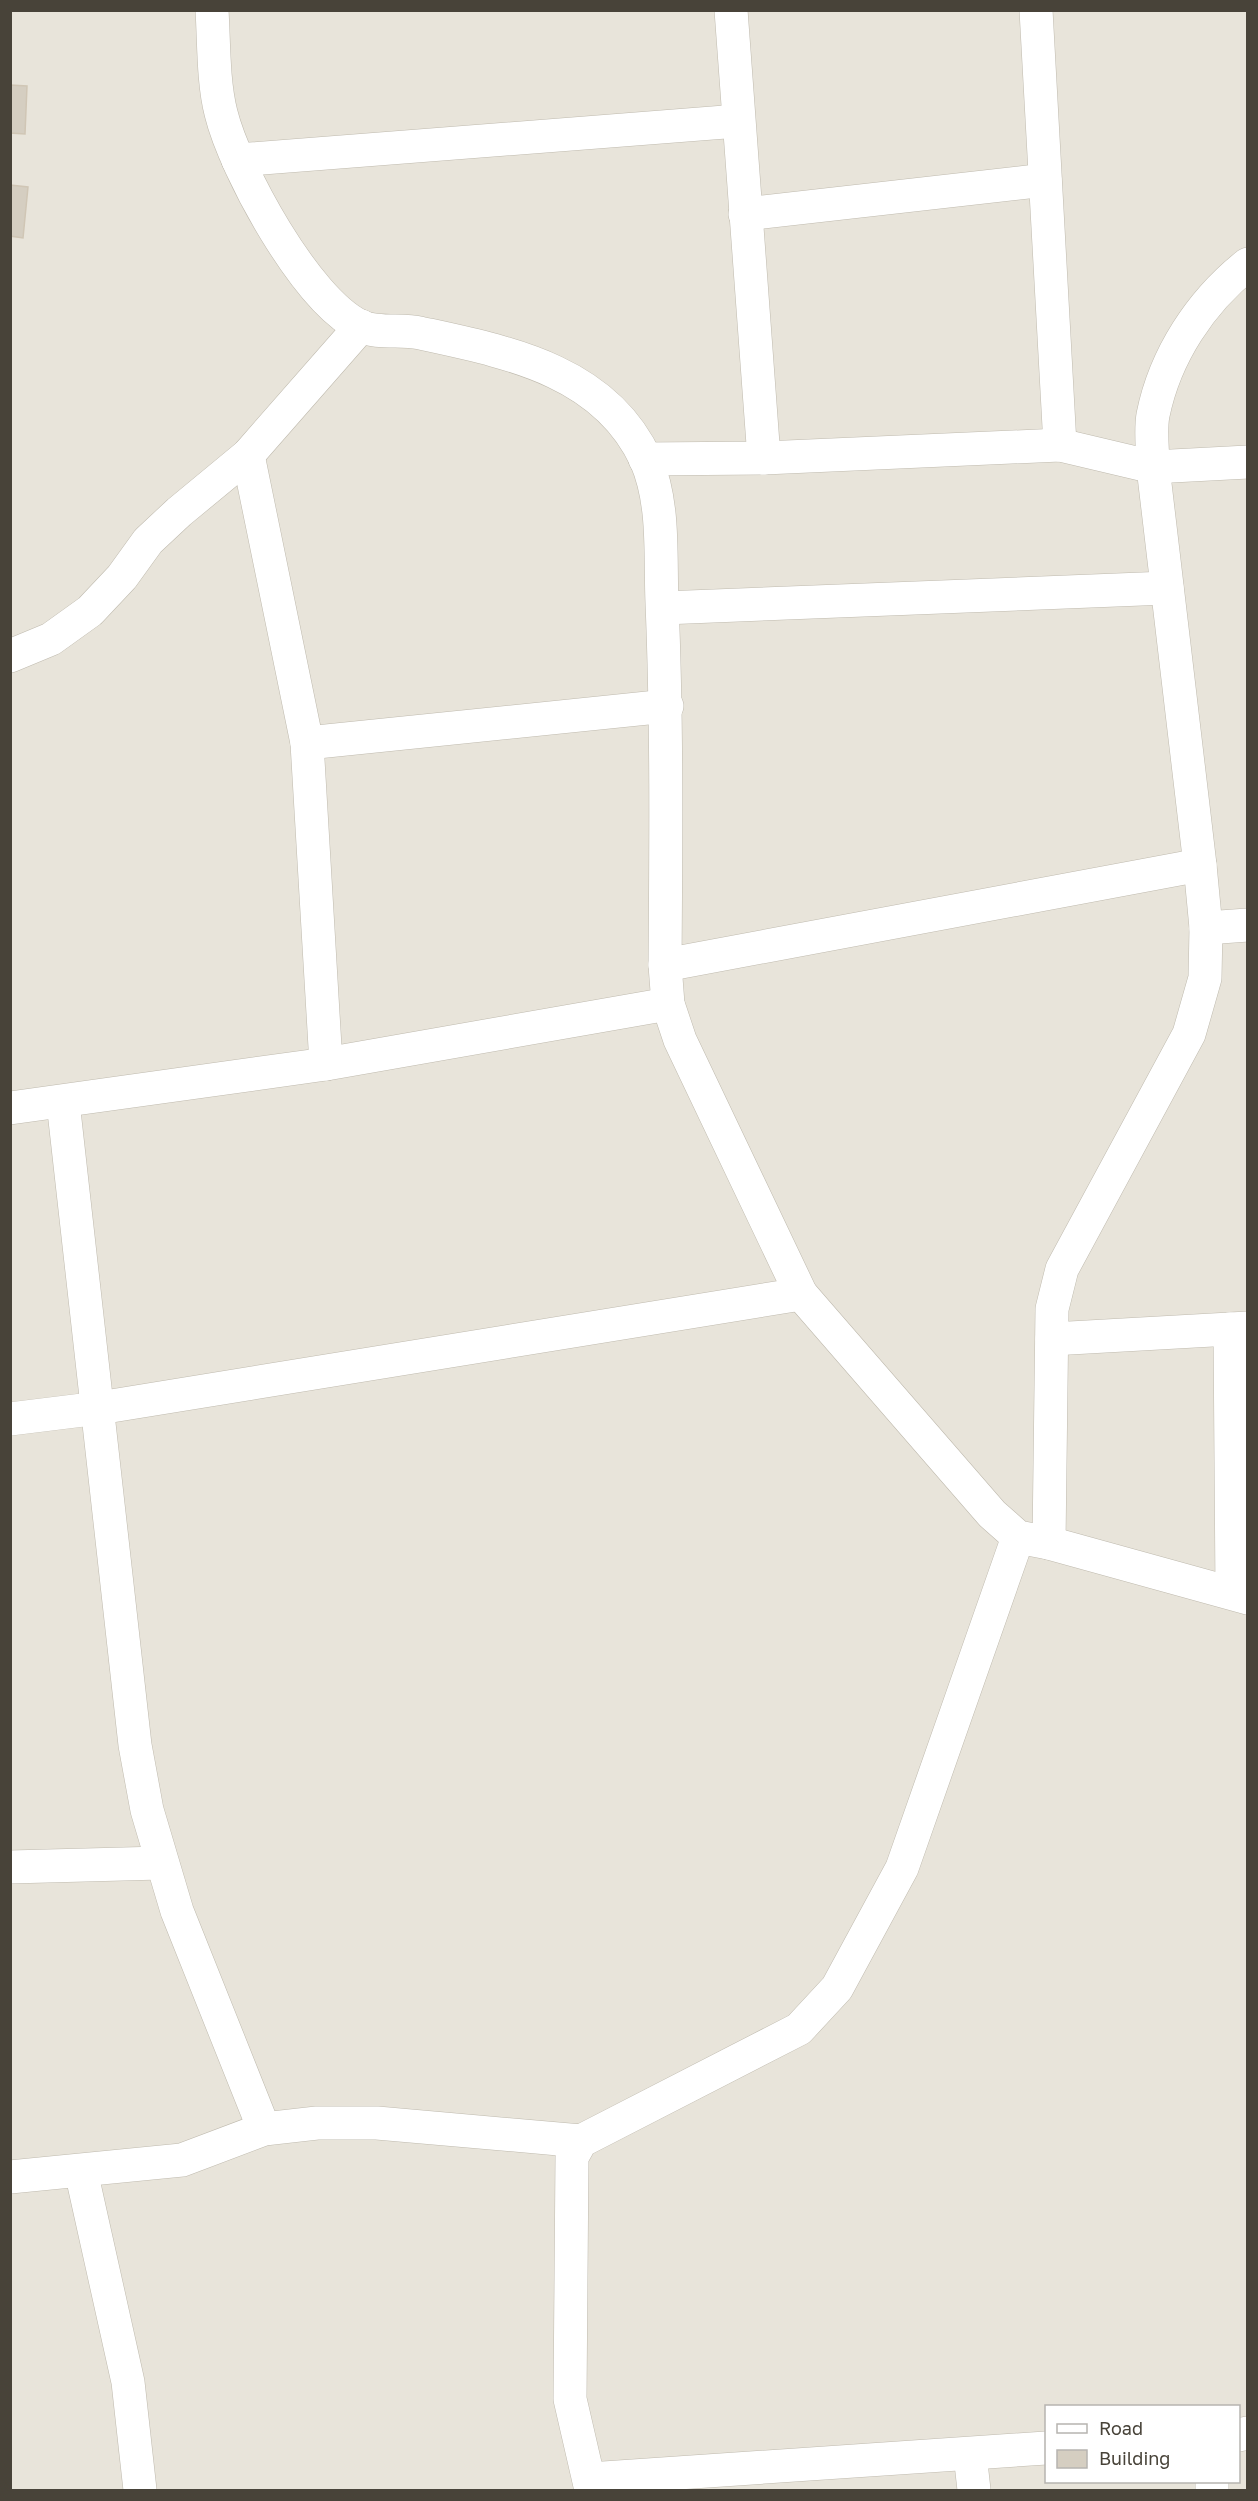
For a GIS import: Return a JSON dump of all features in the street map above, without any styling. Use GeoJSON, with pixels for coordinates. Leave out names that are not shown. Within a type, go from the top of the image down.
{"type":"FeatureCollection","features":[{"type":"Feature","properties":{"kind":"street"},"geometry":{"type":"LineString","coordinates":[[212,10],[220,111],[238,160],[263,211],[304,274],[329,301],[361,326],[416,332],[540,363],[586,387],[617,416],[645,459],[658,496],[663,608],[667,706],[665,964],[668,1004],[680,1040],[801,1294],[992,1514],[1034,1540],[1240,1595],[1239,1328],[1052,1340]]}},
{"type":"Feature","properties":{"kind":"street"},"geometry":{"type":"LineString","coordinates":[[731,10],[764,458]]}},
{"type":"Feature","properties":{"kind":"street"},"geometry":{"type":"LineString","coordinates":[[1036,10],[1060,445]]}},
{"type":"Feature","properties":{"kind":"street"},"geometry":{"type":"LineString","coordinates":[[238,160],[738,121]]}},
{"type":"Feature","properties":{"kind":"street"},"geometry":{"type":"LineString","coordinates":[[745,214],[1045,180]]}},
{"type":"Feature","properties":{"kind":"street"},"geometry":{"type":"LineString","coordinates":[[10,2177],[182,2160],[264,2129],[317,2123],[377,2123],[581,2141],[799,2030],[837,1988],[902,1868],[1034,1540],[1052,1340],[1052,1309],[1062,1269],[1189,1034],[1205,978],[1206,928],[1153,467],[1152,418],[1167,367],[1194,320],[1228,280],[1248,264]]}},
{"type":"Feature","properties":{"kind":"street"},"geometry":{"type":"LineString","coordinates":[[10,656],[51,639],[90,611],[122,577],[148,541],[178,512],[248,455],[361,326]]}},
{"type":"Feature","properties":{"kind":"street"},"geometry":{"type":"LineString","coordinates":[[645,459],[764,458],[1060,445],[1153,467],[1248,462]]}},
{"type":"Feature","properties":{"kind":"street"},"geometry":{"type":"LineString","coordinates":[[248,455],[307,742],[326,1064]]}},
{"type":"Feature","properties":{"kind":"street"},"geometry":{"type":"LineString","coordinates":[[663,608],[1167,588]]}},
{"type":"Feature","properties":{"kind":"street"},"geometry":{"type":"LineString","coordinates":[[307,742],[667,706]]}},
{"type":"Feature","properties":{"kind":"street"},"geometry":{"type":"LineString","coordinates":[[665,964],[1200,865]]}},
{"type":"Feature","properties":{"kind":"street"},"geometry":{"type":"LineString","coordinates":[[1206,928],[1248,925]]}},
{"type":"Feature","properties":{"kind":"street"},"geometry":{"type":"LineString","coordinates":[[10,1108],[326,1064],[668,1004]]}},
{"type":"Feature","properties":{"kind":"street"},"geometry":{"type":"LineString","coordinates":[[63,1102],[135,1745],[161,1863],[177,1911],[264,2129]]}},
{"type":"Feature","properties":{"kind":"street"},"geometry":{"type":"LineString","coordinates":[[10,1419],[99,1408],[801,1294]]}},
{"type":"Feature","properties":{"kind":"street"},"geometry":{"type":"LineString","coordinates":[[10,1866],[161,1863]]}},
{"type":"Feature","properties":{"kind":"street"},"geometry":{"type":"LineString","coordinates":[[581,2141],[572,2157],[570,2178],[570,2398],[590,2485],[1045,2448]]}},
{"type":"Feature","properties":{"kind":"street"},"geometry":{"type":"LineString","coordinates":[[81,2171],[128,2382],[140,2490]]}},
{"type":"Feature","properties":{"kind":"street"},"geometry":{"type":"LineString","coordinates":[[970,2454],[974,2490]]}},
{"type":"Feature","properties":{"kind":"shaded area"},"geometry":{"type":"Polygon","coordinates":[[[11,11],[1247,11],[1247,2490],[11,2490],[11,11]]]}},
{"type":"Feature","properties":{"kind":"building"},"geometry":{"type":"Polygon","coordinates":[[[10,85],[27,86],[25,134],[10,133],[10,85]]]}},
{"type":"Feature","properties":{"kind":"building"},"geometry":{"type":"Polygon","coordinates":[[[10,185],[28,187],[23,238],[10,236],[10,185]]]}}]}
